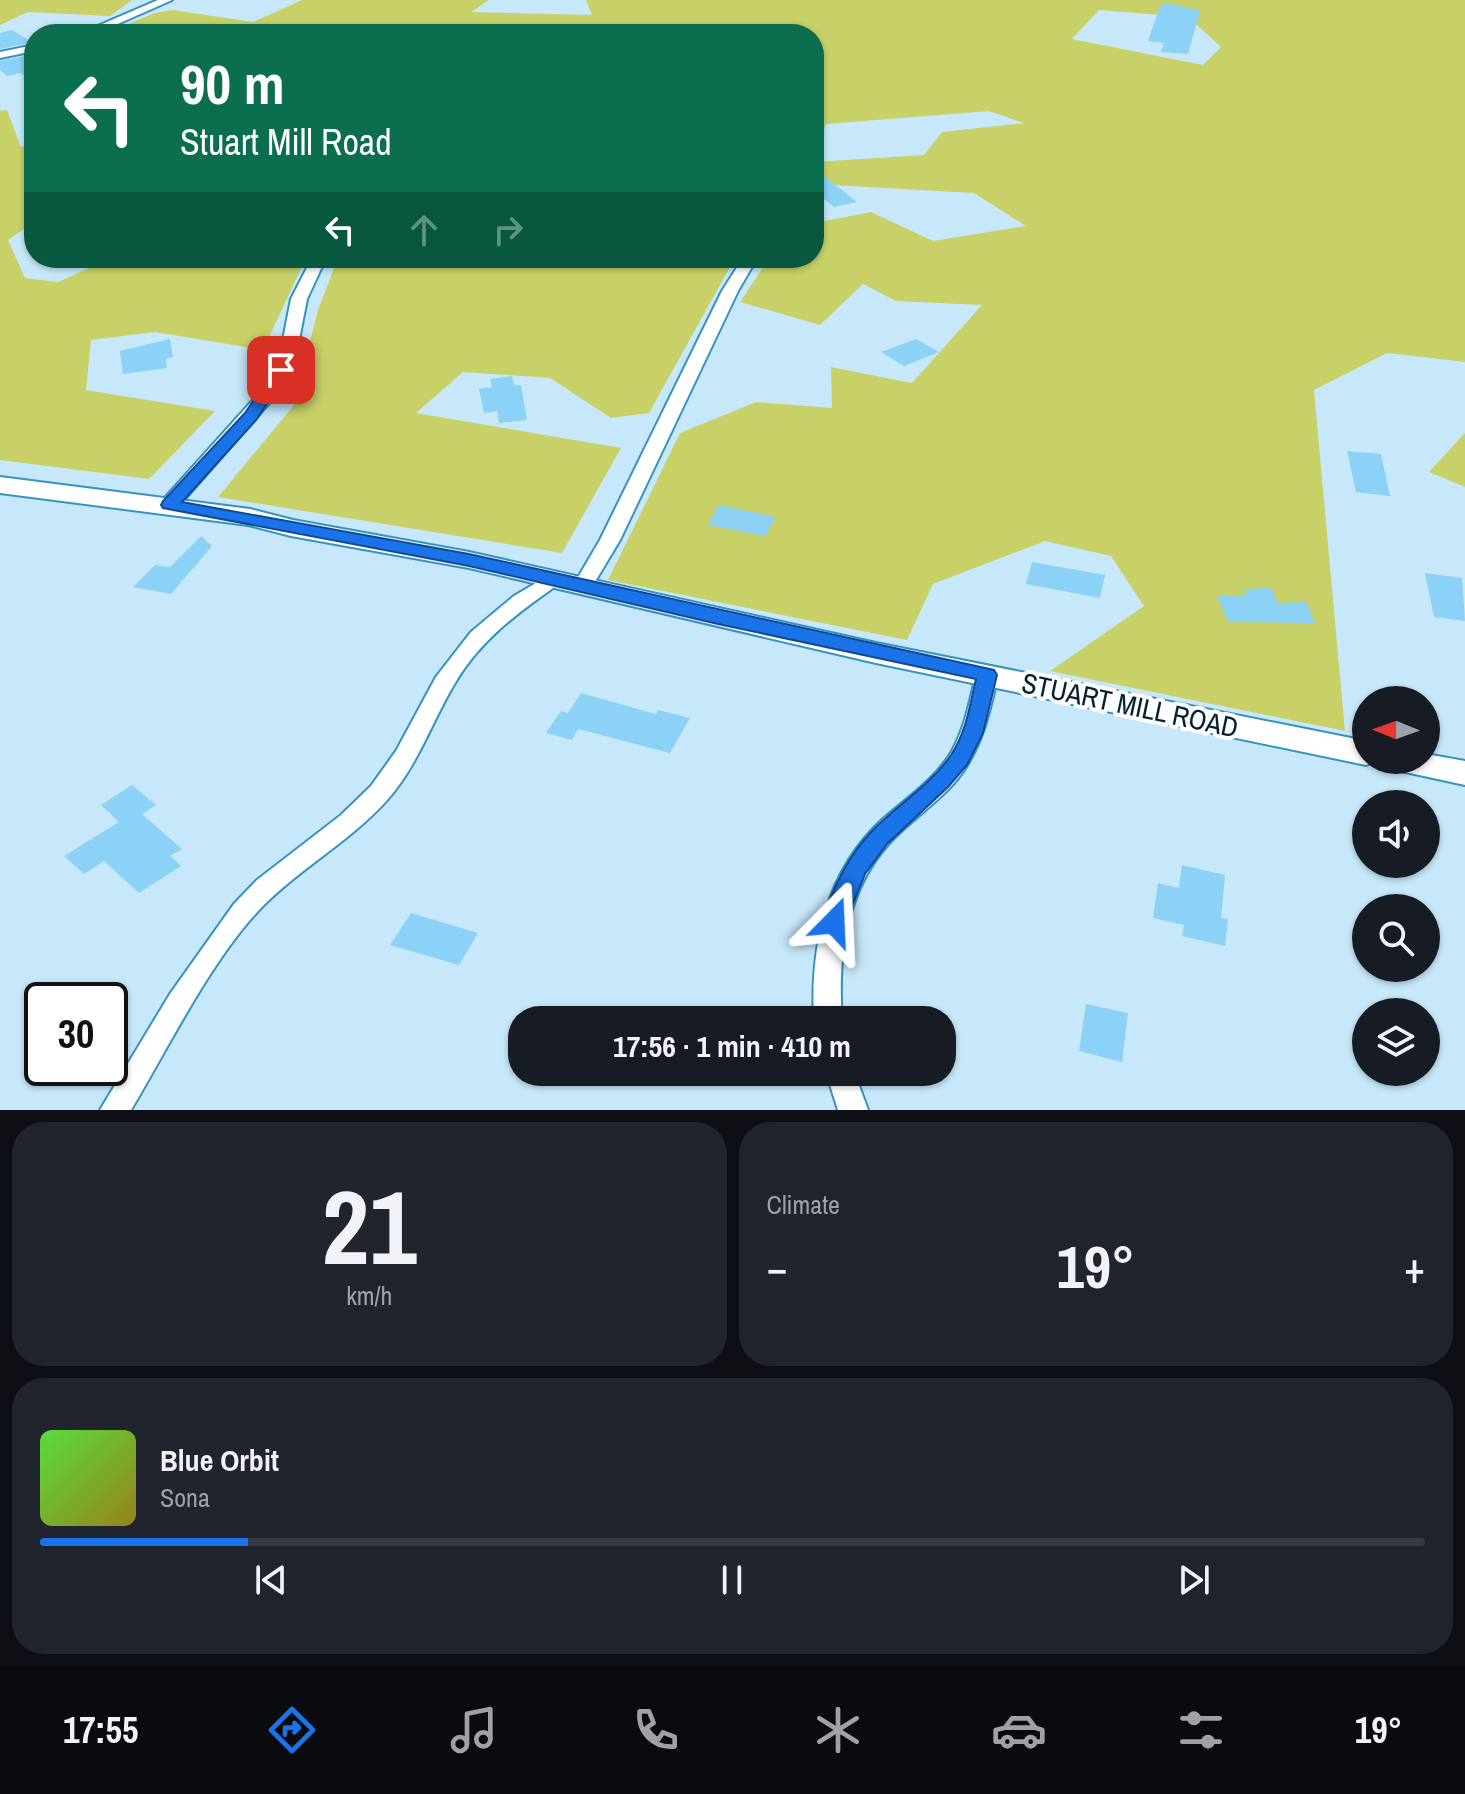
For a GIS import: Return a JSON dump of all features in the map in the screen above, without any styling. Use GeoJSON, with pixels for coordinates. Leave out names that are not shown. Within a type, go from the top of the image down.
{"type":"FeatureCollection","features":[{"type":"Feature","properties":{"kind":"main road","name":"STUART MILL ROAD"},"geometry":{"type":"LineString","coordinates":[[0,485],[250,517],[291,528],[469,560],[987,675],[1352,750]]}},
{"type":"Feature","properties":{"kind":"main road"},"geometry":{"type":"LineString","coordinates":[[1440,768],[1465,773]]}},
{"type":"Feature","properties":{"kind":"street"},"geometry":{"type":"LineString","coordinates":[[109,24],[167,0]]}},
{"type":"Feature","properties":{"kind":"street"},"geometry":{"type":"LineString","coordinates":[[0,55],[24,50]]}},
{"type":"Feature","properties":{"kind":"street"},"geometry":{"type":"LineString","coordinates":[[169,505],[269,393],[290,345],[299,299],[314,268]]}},
{"type":"Feature","properties":{"kind":"street"},"geometry":{"type":"LineString","coordinates":[[583,586],[610,540],[744,268]]}},
{"type":"Feature","properties":{"kind":"street"},"geometry":{"type":"LineString","coordinates":[[115,1110],[202,967],[249,903],[286,869],[354,819],[381,792],[406,756],[444,682],[461,657],[490,624],[553,579]]}},
{"type":"Feature","properties":{"kind":"street"},"geometry":{"type":"LineString","coordinates":[[827,1006],[828,942],[840,901],[856,869],[879,838],[941,782],[960,759],[973,733],[987,675]]}},
{"type":"Feature","properties":{"kind":"street"},"geometry":{"type":"LineString","coordinates":[[845,1086],[853,1110]]}},
{"type":"Feature","properties":{"kind":"green space"},"geometry":{"type":"Polygon","coordinates":[[[0,0],[132,0],[110,16],[28,12],[0,25],[0,0]]]}},
{"type":"Feature","properties":{"kind":"green space"},"geometry":{"type":"Polygon","coordinates":[[[302,0],[489,0],[471,12],[592,15],[586,0],[1465,0],[1465,362],[1387,353],[1314,390],[1345,731],[1050,671],[1144,606],[1111,556],[1045,541],[933,584],[907,640],[608,580],[680,433],[756,402],[832,408],[831,367],[912,383],[982,305],[896,301],[863,284],[820,325],[740,302],[762,268],[824,268],[824,221],[871,212],[933,241],[1026,226],[974,193],[824,185],[824,161],[924,155],[942,132],[1024,123],[989,111],[826,124],[824,129],[824,24],[129,24],[154,13],[173,10],[253,22],[302,0]],[[1099,10],[1072,39],[1203,65],[1221,47],[1188,17],[1099,10]]]}},
{"type":"Feature","properties":{"kind":"green space"},"geometry":{"type":"Polygon","coordinates":[[[7,110],[21,147],[24,146],[24,229],[8,240],[25,278],[58,282],[90,268],[301,268],[263,350],[155,332],[91,340],[86,390],[215,411],[149,479],[0,460],[0,111],[7,110]]]}},
{"type":"Feature","properties":{"kind":"green space"},"geometry":{"type":"Polygon","coordinates":[[[334,268],[729,268],[649,413],[611,418],[550,378],[463,372],[416,413],[621,448],[562,553],[218,497],[294,405],[318,310],[334,268]]]}},
{"type":"Feature","properties":{"kind":"green space"},"geometry":{"type":"Polygon","coordinates":[[[1465,433],[1465,487],[1429,472],[1465,433]]]}},
{"type":"Feature","properties":{"kind":"building"},"geometry":{"type":"Polygon","coordinates":[[[1167,3],[1200,11],[1188,54],[1161,52],[1164,43],[1148,41],[1160,6],[1167,3]]]}},
{"type":"Feature","properties":{"kind":"building"},"geometry":{"type":"Polygon","coordinates":[[[12,30],[24,37],[24,44],[0,49],[0,33],[12,30]]]}},
{"type":"Feature","properties":{"kind":"building"},"geometry":{"type":"Polygon","coordinates":[[[24,56],[24,76],[20,73],[7,76],[0,70],[0,61],[24,56]]]}},
{"type":"Feature","properties":{"kind":"building"},"geometry":{"type":"Polygon","coordinates":[[[824,176],[857,202],[834,207],[824,199],[824,176]]]}},
{"type":"Feature","properties":{"kind":"building"},"geometry":{"type":"Polygon","coordinates":[[[170,339],[173,357],[166,359],[167,368],[123,374],[120,351],[170,339]]]}},
{"type":"Feature","properties":{"kind":"building"},"geometry":{"type":"Polygon","coordinates":[[[916,339],[939,352],[904,366],[881,352],[916,339]]]}},
{"type":"Feature","properties":{"kind":"building"},"geometry":{"type":"Polygon","coordinates":[[[512,376],[514,385],[521,385],[527,420],[499,423],[497,411],[484,413],[479,389],[492,387],[490,379],[512,376]]]}},
{"type":"Feature","properties":{"kind":"building"},"geometry":{"type":"Polygon","coordinates":[[[1347,451],[1381,454],[1390,496],[1356,492],[1347,451]]]}},
{"type":"Feature","properties":{"kind":"building"},"geometry":{"type":"Polygon","coordinates":[[[719,505],[776,517],[765,536],[708,525],[719,505]]]}},
{"type":"Feature","properties":{"kind":"building"},"geometry":{"type":"Polygon","coordinates":[[[201,536],[212,546],[171,594],[133,587],[155,565],[170,567],[201,536]]]}},
{"type":"Feature","properties":{"kind":"building"},"geometry":{"type":"Polygon","coordinates":[[[1032,562],[1105,575],[1100,598],[1026,584],[1032,562]]]}},
{"type":"Feature","properties":{"kind":"building"},"geometry":{"type":"Polygon","coordinates":[[[1425,573],[1462,578],[1465,621],[1434,617],[1425,573]]]}},
{"type":"Feature","properties":{"kind":"building"},"geometry":{"type":"Polygon","coordinates":[[[1271,588],[1278,603],[1306,602],[1315,623],[1228,622],[1217,596],[1246,595],[1244,589],[1271,588]]]}},
{"type":"Feature","properties":{"kind":"building"},"geometry":{"type":"Polygon","coordinates":[[[581,693],[656,714],[658,710],[690,718],[670,753],[578,729],[572,740],[546,733],[561,711],[568,713],[581,693]]]}},
{"type":"Feature","properties":{"kind":"building"},"geometry":{"type":"Polygon","coordinates":[[[132,785],[156,805],[142,814],[182,849],[170,856],[181,866],[139,893],[104,861],[84,874],[64,856],[119,822],[101,805],[132,785]]]}},
{"type":"Feature","properties":{"kind":"building"},"geometry":{"type":"Polygon","coordinates":[[[1182,865],[1225,875],[1221,918],[1228,919],[1225,946],[1182,936],[1184,925],[1153,918],[1158,883],[1179,888],[1182,865]]]}},
{"type":"Feature","properties":{"kind":"building"},"geometry":{"type":"Polygon","coordinates":[[[411,913],[478,933],[459,965],[390,945],[411,913]]]}},
{"type":"Feature","properties":{"kind":"building"},"geometry":{"type":"Polygon","coordinates":[[[1086,1004],[1128,1013],[1122,1062],[1079,1051],[1086,1004]]]}},
{"type":"Feature","properties":{"kind":"route"},"geometry":{"type":"LineString","coordinates":[[281,370],[269,393],[251,416],[169,505],[250,517],[291,528],[469,560],[718,618],[987,675],[973,733],[960,759],[941,782],[879,838],[856,869],[840,901],[834,922]]}}]}
